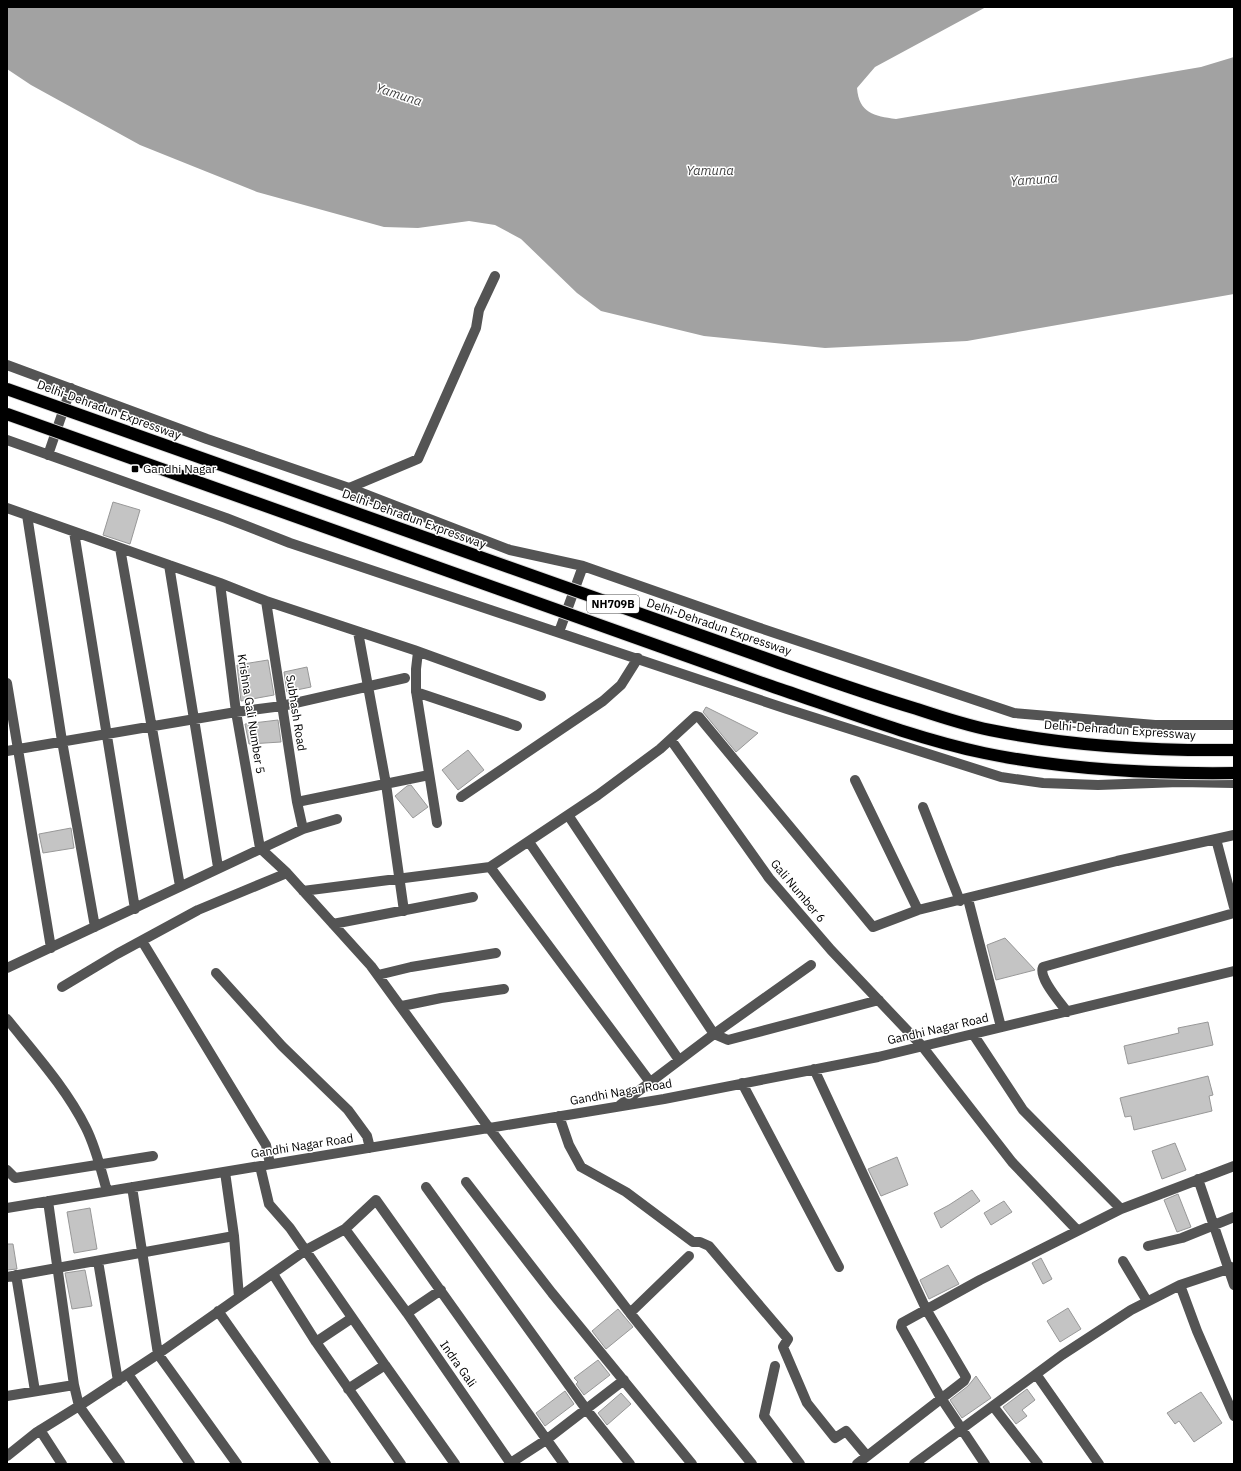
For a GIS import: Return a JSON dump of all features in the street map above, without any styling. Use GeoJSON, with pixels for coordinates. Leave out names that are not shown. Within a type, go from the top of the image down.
{"type":"FeatureCollection","features":[{"type":"Feature","properties":{"kind":"highway","name":"Delhi-Dehradun Expressway"},"geometry":{"type":"LineString","coordinates":[[7,389],[779,663],[954,721],[989,730],[1057,742],[1170,750],[1234,750]]}},
{"type":"Feature","properties":{"kind":"highway","name":"NH709B"},"geometry":{"type":"LineString","coordinates":[[7,414],[771,686],[948,744],[984,753],[1054,765],[1169,774],[1234,773]]}},
{"type":"Feature","properties":{"kind":"street"},"geometry":{"type":"LineString","coordinates":[[349,488],[418,459],[476,328],[479,310],[495,276]]}},
{"type":"Feature","properties":{"kind":"street"},"geometry":{"type":"LineString","coordinates":[[7,365],[207,439],[349,488],[510,550],[583,566],[902,677],[1014,713],[1155,725],[1234,725]]}},
{"type":"Feature","properties":{"kind":"street"},"geometry":{"type":"LineString","coordinates":[[48,455],[72,388]]}},
{"type":"Feature","properties":{"kind":"street"},"geometry":{"type":"LineString","coordinates":[[7,440],[226,518],[290,543],[787,709],[1001,776],[1043,783],[1098,785],[1179,782],[1234,783]]}},
{"type":"Feature","properties":{"kind":"street"},"geometry":{"type":"LineString","coordinates":[[7,508],[220,583],[266,601],[418,652],[541,696]]}},
{"type":"Feature","properties":{"kind":"street"},"geometry":{"type":"LineString","coordinates":[[27,515],[62,741],[95,927]]}},
{"type":"Feature","properties":{"kind":"street"},"geometry":{"type":"LineString","coordinates":[[74,532],[135,909]]}},
{"type":"Feature","properties":{"kind":"street"},"geometry":{"type":"LineString","coordinates":[[120,548],[180,886]]}},
{"type":"Feature","properties":{"kind":"street"},"geometry":{"type":"LineString","coordinates":[[169,565],[218,867]]}},
{"type":"Feature","properties":{"kind":"street"},"geometry":{"type":"LineString","coordinates":[[559,632],[583,566]]}},
{"type":"Feature","properties":{"kind":"street","name":"Krishna Gali Number 5"},"geometry":{"type":"LineString","coordinates":[[220,583],[236,712],[260,848]]}},
{"type":"Feature","properties":{"kind":"street","name":"Subhash Road"},"geometry":{"type":"LineString","coordinates":[[266,601],[297,802],[303,828]]}},
{"type":"Feature","properties":{"kind":"street"},"geometry":{"type":"LineString","coordinates":[[358,632],[386,784],[398,878],[404,911]]}},
{"type":"Feature","properties":{"kind":"street"},"geometry":{"type":"LineString","coordinates":[[418,652],[416,692],[437,823]]}},
{"type":"Feature","properties":{"kind":"street"},"geometry":{"type":"LineString","coordinates":[[461,798],[603,701],[621,685],[638,658]]}},
{"type":"Feature","properties":{"kind":"street"},"geometry":{"type":"LineString","coordinates":[[7,751],[18,748],[151,728],[236,712],[282,706],[405,678]]}},
{"type":"Feature","properties":{"kind":"street"},"geometry":{"type":"LineString","coordinates":[[7,683],[51,948]]}},
{"type":"Feature","properties":{"kind":"street"},"geometry":{"type":"LineString","coordinates":[[416,692],[517,726]]}},
{"type":"Feature","properties":{"kind":"street"},"geometry":{"type":"LineString","coordinates":[[303,891],[490,867],[598,795],[670,740],[694,717],[699,716],[873,927],[918,910],[964,900],[1117,860],[1234,835]]}},
{"type":"Feature","properties":{"kind":"street","name":"Gali Number 6"},"geometry":{"type":"LineString","coordinates":[[670,740],[769,878],[922,1046],[1012,1162],[1077,1230]]}},
{"type":"Feature","properties":{"kind":"street"},"geometry":{"type":"LineString","coordinates":[[297,802],[429,774]]}},
{"type":"Feature","properties":{"kind":"street"},"geometry":{"type":"LineString","coordinates":[[854,780],[918,910]]}},
{"type":"Feature","properties":{"kind":"street"},"geometry":{"type":"LineString","coordinates":[[923,807],[964,900],[1001,1027]]}},
{"type":"Feature","properties":{"kind":"street"},"geometry":{"type":"LineString","coordinates":[[568,815],[714,1034],[728,1040],[879,1000]]}},
{"type":"Feature","properties":{"kind":"street"},"geometry":{"type":"LineString","coordinates":[[7,968],[135,909],[218,867],[303,828],[337,819]]}},
{"type":"Feature","properties":{"kind":"street"},"geometry":{"type":"LineString","coordinates":[[1216,839],[1234,907]]}},
{"type":"Feature","properties":{"kind":"street"},"geometry":{"type":"LineString","coordinates":[[529,842],[679,1060]]}},
{"type":"Feature","properties":{"kind":"street"},"geometry":{"type":"LineString","coordinates":[[260,848],[287,873],[378,975],[402,1006],[489,1128],[630,1313],[752,1464]]}},
{"type":"Feature","properties":{"kind":"street"},"geometry":{"type":"LineString","coordinates":[[490,867],[650,1082]]}},
{"type":"Feature","properties":{"kind":"street"},"geometry":{"type":"LineString","coordinates":[[62,988],[198,910],[287,873]]}},
{"type":"Feature","properties":{"kind":"street"},"geometry":{"type":"LineString","coordinates":[[333,924],[474,897]]}},
{"type":"Feature","properties":{"kind":"street"},"geometry":{"type":"LineString","coordinates":[[1067,1012],[1044,980],[1042,970],[1046,965],[1234,913]]}},
{"type":"Feature","properties":{"kind":"street"},"geometry":{"type":"LineString","coordinates":[[142,941],[266,1145],[265,1165],[269,1204],[290,1228],[306,1250],[352,1318],[456,1464]]}},
{"type":"Feature","properties":{"kind":"street"},"geometry":{"type":"LineString","coordinates":[[378,975],[496,953]]}},
{"type":"Feature","properties":{"kind":"street"},"geometry":{"type":"LineString","coordinates":[[618,1106],[714,1034],[811,965]]}},
{"type":"Feature","properties":{"kind":"street","name":"Gandhi Nagar Road"},"geometry":{"type":"LineString","coordinates":[[7,1208],[489,1128],[742,1084],[922,1046],[1234,971]]}},
{"type":"Feature","properties":{"kind":"street"},"geometry":{"type":"LineString","coordinates":[[216,973],[282,1046],[348,1110],[367,1136],[370,1148]]}},
{"type":"Feature","properties":{"kind":"street"},"geometry":{"type":"LineString","coordinates":[[402,1006],[442,998],[504,989]]}},
{"type":"Feature","properties":{"kind":"street"},"geometry":{"type":"LineString","coordinates":[[7,1019],[72,1103],[86,1129],[107,1191]]}},
{"type":"Feature","properties":{"kind":"street"},"geometry":{"type":"LineString","coordinates":[[973,1034],[1023,1110],[1121,1209]]}},
{"type":"Feature","properties":{"kind":"street"},"geometry":{"type":"LineString","coordinates":[[814,1069],[926,1309],[966,1377],[964,1381],[857,1464]]}},
{"type":"Feature","properties":{"kind":"street"},"geometry":{"type":"LineString","coordinates":[[742,1084],[839,1267]]}},
{"type":"Feature","properties":{"kind":"street"},"geometry":{"type":"LineString","coordinates":[[559,1116],[569,1145],[581,1167],[626,1192],[693,1242],[700,1242],[709,1246],[788,1339],[783,1347],[807,1403],[835,1438],[846,1431],[868,1456]]}},
{"type":"Feature","properties":{"kind":"street"},"geometry":{"type":"LineString","coordinates":[[7,1170],[15,1178],[153,1156]]}},
{"type":"Feature","properties":{"kind":"street"},"geometry":{"type":"LineString","coordinates":[[985,1464],[941,1398],[901,1325],[904,1321],[1077,1230],[1121,1209],[1234,1166]]}},
{"type":"Feature","properties":{"kind":"street"},"geometry":{"type":"LineString","coordinates":[[225,1172],[234,1236],[239,1297]]}},
{"type":"Feature","properties":{"kind":"street"},"geometry":{"type":"LineString","coordinates":[[1198,1179],[1213,1226],[1231,1268],[1234,1285]]}},
{"type":"Feature","properties":{"kind":"street"},"geometry":{"type":"LineString","coordinates":[[466,1182],[552,1293],[692,1464]]}},
{"type":"Feature","properties":{"kind":"street"},"geometry":{"type":"LineString","coordinates":[[132,1187],[158,1354],[237,1464]]}},
{"type":"Feature","properties":{"kind":"street"},"geometry":{"type":"LineString","coordinates":[[426,1187],[586,1409],[630,1464]]}},
{"type":"Feature","properties":{"kind":"street"},"geometry":{"type":"LineString","coordinates":[[7,1456],[40,1430],[158,1354],[306,1250],[345,1229],[376,1200],[564,1464]]}},
{"type":"Feature","properties":{"kind":"street"},"geometry":{"type":"LineString","coordinates":[[48,1201],[74,1384],[79,1406],[120,1464]]}},
{"type":"Feature","properties":{"kind":"street"},"geometry":{"type":"LineString","coordinates":[[1148,1246],[1182,1238],[1234,1218]]}},
{"type":"Feature","properties":{"kind":"street","name":"Indra Gali"},"geometry":{"type":"LineString","coordinates":[[345,1229],[407,1313],[510,1464]]}},
{"type":"Feature","properties":{"kind":"street"},"geometry":{"type":"LineString","coordinates":[[35,1391],[12,1276],[234,1236]]}},
{"type":"Feature","properties":{"kind":"street"},"geometry":{"type":"LineString","coordinates":[[630,1313],[689,1256]]}},
{"type":"Feature","properties":{"kind":"street"},"geometry":{"type":"LineString","coordinates":[[98,1261],[118,1381]]}},
{"type":"Feature","properties":{"kind":"street"},"geometry":{"type":"LineString","coordinates":[[1123,1261],[1147,1301]]}},
{"type":"Feature","properties":{"kind":"street"},"geometry":{"type":"LineString","coordinates":[[914,1464],[927,1460],[961,1429],[1036,1374],[1131,1310],[1180,1285],[1231,1268]]}},
{"type":"Feature","properties":{"kind":"street"},"geometry":{"type":"LineString","coordinates":[[273,1274],[316,1342],[401,1464]]}},
{"type":"Feature","properties":{"kind":"street"},"geometry":{"type":"LineString","coordinates":[[1180,1285],[1197,1331],[1234,1416]]}},
{"type":"Feature","properties":{"kind":"street"},"geometry":{"type":"LineString","coordinates":[[407,1313],[441,1290]]}},
{"type":"Feature","properties":{"kind":"street"},"geometry":{"type":"LineString","coordinates":[[218,1311],[326,1464]]}},
{"type":"Feature","properties":{"kind":"street"},"geometry":{"type":"LineString","coordinates":[[316,1342],[352,1318]]}},
{"type":"Feature","properties":{"kind":"street"},"geometry":{"type":"LineString","coordinates":[[348,1389],[385,1365]]}},
{"type":"Feature","properties":{"kind":"street"},"geometry":{"type":"LineString","coordinates":[[775,1366],[764,1416],[800,1464]]}},
{"type":"Feature","properties":{"kind":"street"},"geometry":{"type":"LineString","coordinates":[[128,1374],[190,1464]]}},
{"type":"Feature","properties":{"kind":"street"},"geometry":{"type":"LineString","coordinates":[[1036,1374],[1099,1464]]}},
{"type":"Feature","properties":{"kind":"street"},"geometry":{"type":"LineString","coordinates":[[510,1464],[546,1440],[624,1380]]}},
{"type":"Feature","properties":{"kind":"street"},"geometry":{"type":"LineString","coordinates":[[7,1396],[74,1384]]}},
{"type":"Feature","properties":{"kind":"street"},"geometry":{"type":"LineString","coordinates":[[993,1406],[1038,1464]]}},
{"type":"Feature","properties":{"kind":"street"},"geometry":{"type":"LineString","coordinates":[[40,1430],[62,1464]]}},
{"type":"Feature","properties":{"kind":"water","name":"Yamuna"},"geometry":{"type":"Polygon","coordinates":[[[7,7],[986,7],[875,67],[857,88],[861,103],[869,112],[896,119],[1201,67],[1234,57],[1234,294],[967,341],[825,348],[704,336],[601,311],[577,293],[521,239],[495,225],[469,221],[418,228],[384,227],[257,192],[140,145],[31,85],[7,69],[7,7]]]}},
{"type":"Feature","properties":{"kind":"building"},"geometry":{"type":"Polygon","coordinates":[[[113,502],[140,510],[130,544],[103,535],[113,502]]]}},
{"type":"Feature","properties":{"kind":"building"},"geometry":{"type":"Polygon","coordinates":[[[268,660],[274,695],[241,701],[237,665],[268,660]]]}},
{"type":"Feature","properties":{"kind":"building"},"geometry":{"type":"Polygon","coordinates":[[[307,667],[311,687],[287,692],[284,672],[307,667]]]}},
{"type":"Feature","properties":{"kind":"building"},"geometry":{"type":"Polygon","coordinates":[[[706,707],[758,733],[736,752],[703,712],[706,707]]]}},
{"type":"Feature","properties":{"kind":"building"},"geometry":{"type":"Polygon","coordinates":[[[278,720],[281,742],[249,744],[245,724],[278,720]]]}},
{"type":"Feature","properties":{"kind":"building"},"geometry":{"type":"Polygon","coordinates":[[[468,750],[484,770],[458,790],[442,770],[468,750]]]}},
{"type":"Feature","properties":{"kind":"building"},"geometry":{"type":"Polygon","coordinates":[[[411,785],[428,807],[413,818],[395,796],[407,786],[411,785]]]}},
{"type":"Feature","properties":{"kind":"building"},"geometry":{"type":"Polygon","coordinates":[[[71,828],[74,848],[43,853],[39,834],[71,828]]]}},
{"type":"Feature","properties":{"kind":"building"},"geometry":{"type":"Polygon","coordinates":[[[1005,938],[1035,970],[996,980],[987,945],[1005,938]]]}},
{"type":"Feature","properties":{"kind":"building"},"geometry":{"type":"Polygon","coordinates":[[[1208,1022],[1213,1045],[1128,1064],[1124,1046],[1179,1033],[1178,1028],[1208,1022]]]}},
{"type":"Feature","properties":{"kind":"building"},"geometry":{"type":"Polygon","coordinates":[[[1208,1076],[1213,1095],[1209,1096],[1212,1111],[1134,1130],[1131,1116],[1125,1117],[1120,1098],[1208,1076]]]}},
{"type":"Feature","properties":{"kind":"building"},"geometry":{"type":"Polygon","coordinates":[[[1175,1143],[1186,1170],[1162,1179],[1152,1151],[1175,1143]]]}},
{"type":"Feature","properties":{"kind":"building"},"geometry":{"type":"Polygon","coordinates":[[[897,1157],[908,1185],[881,1196],[868,1169],[897,1157]]]}},
{"type":"Feature","properties":{"kind":"building"},"geometry":{"type":"Polygon","coordinates":[[[972,1190],[980,1201],[941,1228],[934,1213],[972,1190]]]}},
{"type":"Feature","properties":{"kind":"building"},"geometry":{"type":"Polygon","coordinates":[[[1178,1194],[1191,1227],[1177,1232],[1164,1200],[1178,1194]]]}},
{"type":"Feature","properties":{"kind":"building"},"geometry":{"type":"Polygon","coordinates":[[[1004,1201],[1012,1212],[991,1225],[984,1213],[1004,1201]]]}},
{"type":"Feature","properties":{"kind":"building"},"geometry":{"type":"Polygon","coordinates":[[[90,1208],[97,1249],[74,1253],[67,1212],[90,1208]]]}},
{"type":"Feature","properties":{"kind":"building"},"geometry":{"type":"Polygon","coordinates":[[[7,1244],[13,1244],[17,1269],[7,1270],[7,1244]]]}},
{"type":"Feature","properties":{"kind":"building"},"geometry":{"type":"Polygon","coordinates":[[[1041,1258],[1052,1279],[1043,1284],[1032,1263],[1041,1258]]]}},
{"type":"Feature","properties":{"kind":"building"},"geometry":{"type":"Polygon","coordinates":[[[948,1265],[959,1284],[929,1299],[920,1280],[948,1265]]]}},
{"type":"Feature","properties":{"kind":"building"},"geometry":{"type":"Polygon","coordinates":[[[85,1270],[92,1306],[72,1309],[65,1273],[85,1270]]]}},
{"type":"Feature","properties":{"kind":"building"},"geometry":{"type":"Polygon","coordinates":[[[1068,1308],[1081,1329],[1060,1342],[1047,1321],[1068,1308]]]}},
{"type":"Feature","properties":{"kind":"building"},"geometry":{"type":"Polygon","coordinates":[[[618,1309],[633,1327],[606,1349],[592,1331],[618,1309]]]}},
{"type":"Feature","properties":{"kind":"building"},"geometry":{"type":"Polygon","coordinates":[[[598,1360],[610,1375],[584,1395],[576,1384],[578,1382],[574,1378],[598,1360]]]}},
{"type":"Feature","properties":{"kind":"building"},"geometry":{"type":"Polygon","coordinates":[[[976,1376],[991,1398],[962,1418],[950,1400],[968,1386],[976,1376]]]}},
{"type":"Feature","properties":{"kind":"building"},"geometry":{"type":"Polygon","coordinates":[[[1027,1389],[1035,1400],[1022,1410],[1027,1416],[1016,1424],[1003,1407],[1027,1389]]]}},
{"type":"Feature","properties":{"kind":"building"},"geometry":{"type":"Polygon","coordinates":[[[565,1391],[574,1404],[545,1426],[536,1413],[565,1391]]]}},
{"type":"Feature","properties":{"kind":"building"},"geometry":{"type":"Polygon","coordinates":[[[1201,1392],[1222,1423],[1194,1442],[1179,1421],[1175,1424],[1167,1413],[1201,1392]]]}},
{"type":"Feature","properties":{"kind":"building"},"geometry":{"type":"Polygon","coordinates":[[[621,1393],[631,1404],[607,1425],[598,1413],[621,1393]]]}},
{"type":"Feature","properties":{"kind":"place","name":"Gandhi Nagar"},"geometry":{"type":"Point","coordinates":[135,469]}}]}
